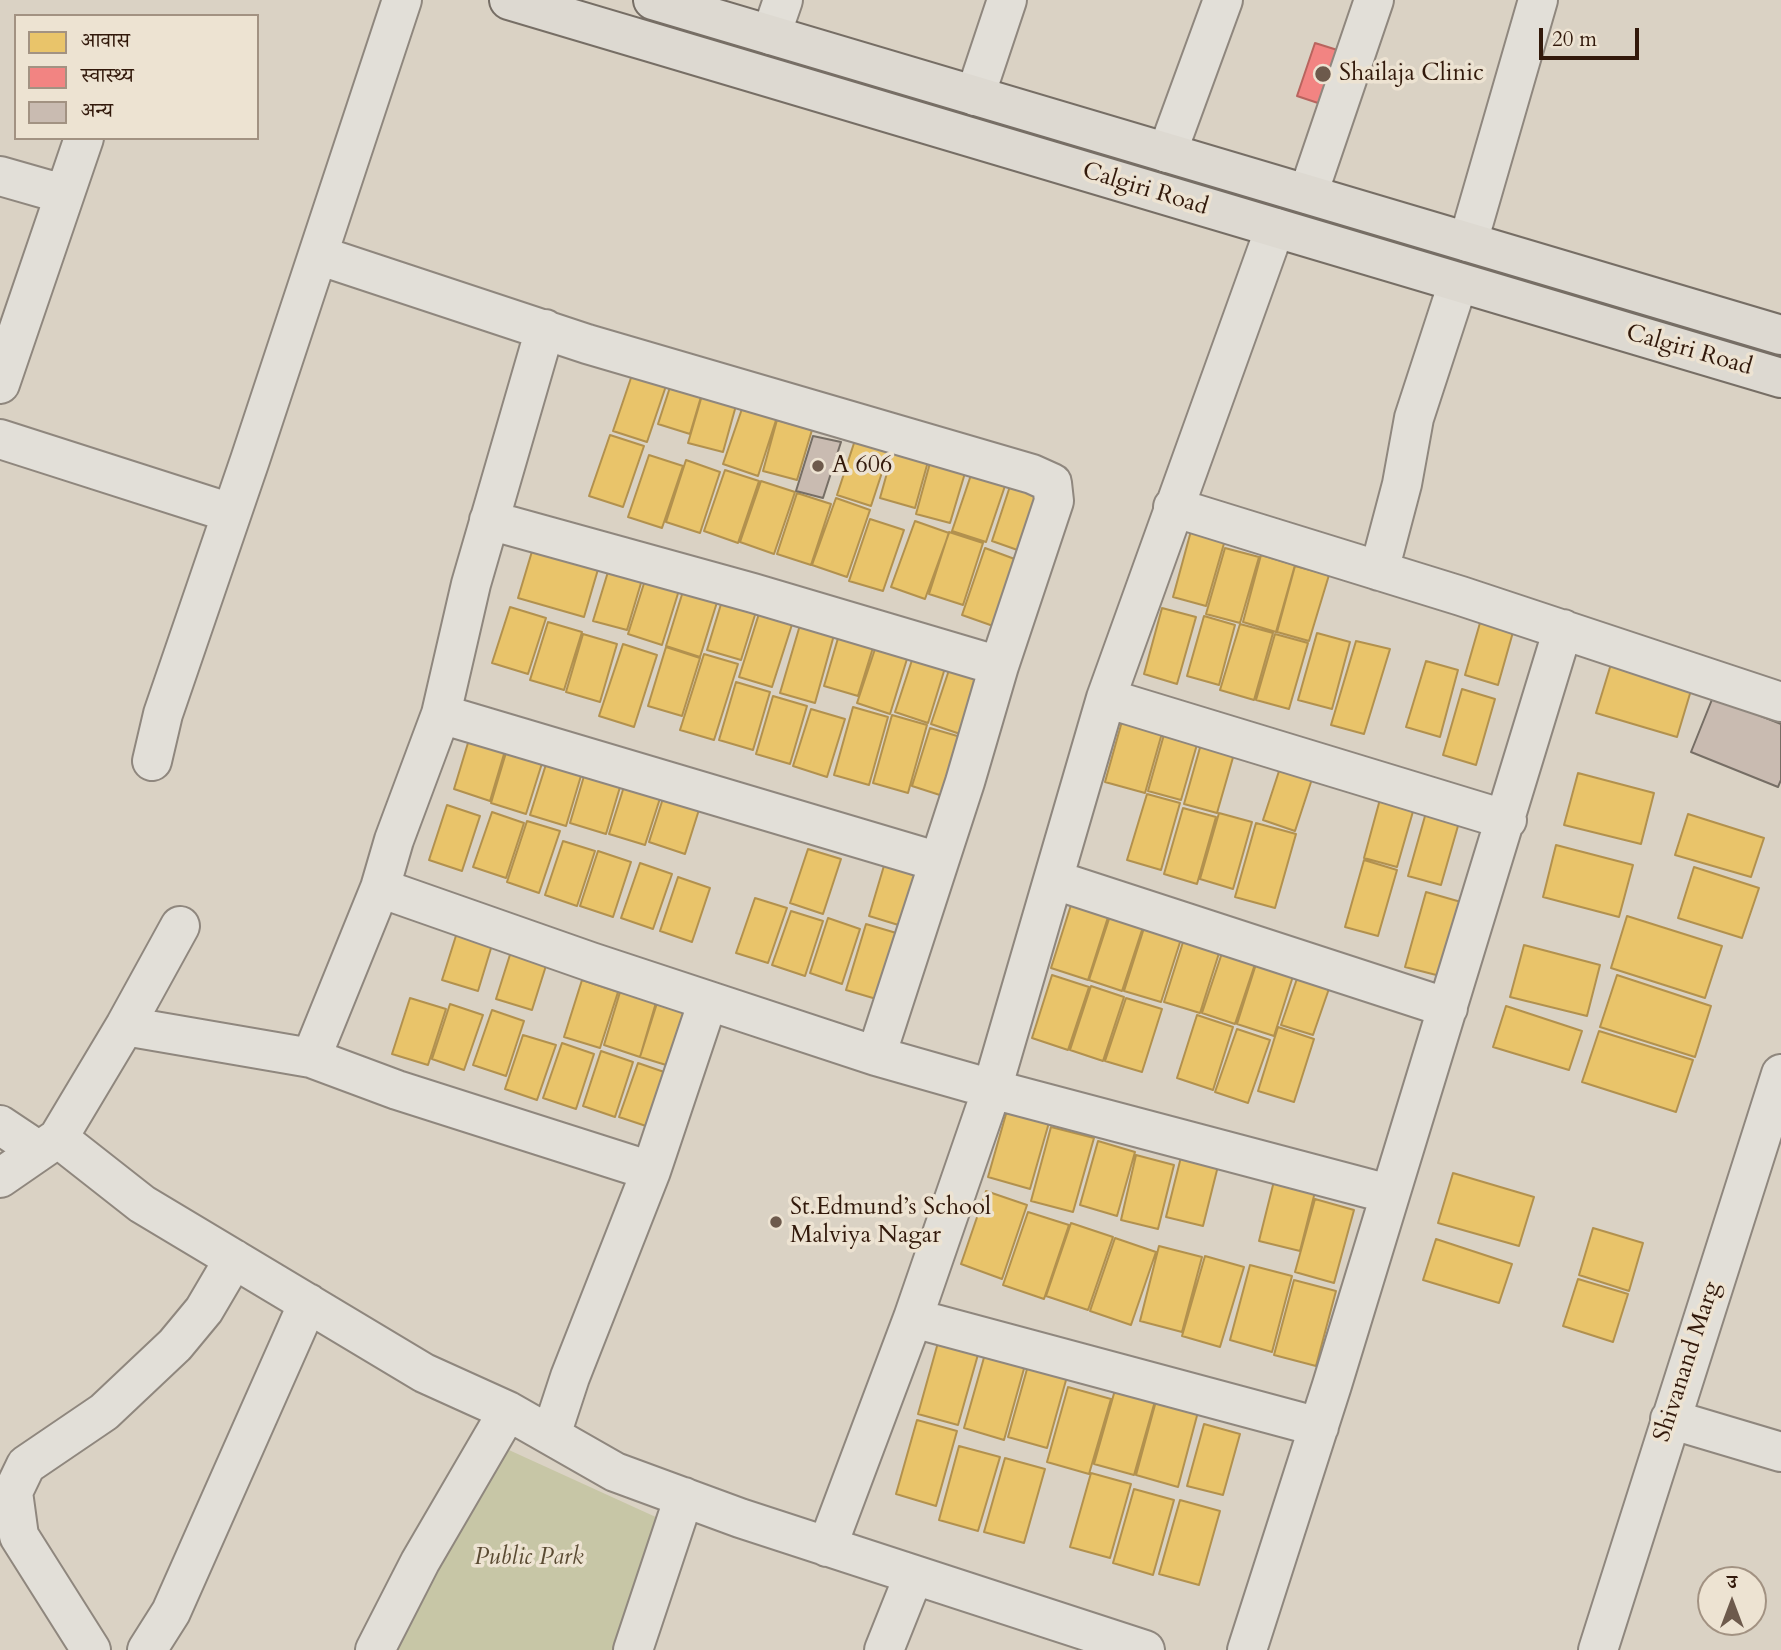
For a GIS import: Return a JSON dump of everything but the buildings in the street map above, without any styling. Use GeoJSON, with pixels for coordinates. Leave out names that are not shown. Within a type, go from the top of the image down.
{"type":"FeatureCollection","features":[{"type":"Feature","properties":{"kind":"main road","name":"Calgiri Road"},"geometry":{"type":"LineString","coordinates":[[509,0],[1781,378]]}},
{"type":"Feature","properties":{"kind":"main road","name":"Calgiri Road"},"geometry":{"type":"LineString","coordinates":[[664,2],[1781,335]]}},
{"type":"Feature","properties":{"kind":"street"},"geometry":{"type":"LineString","coordinates":[[152,761],[163,714],[402,0]]}},
{"type":"Feature","properties":{"kind":"street"},"geometry":{"type":"LineString","coordinates":[[771,35],[783,0]]}},
{"type":"Feature","properties":{"kind":"street"},"geometry":{"type":"LineString","coordinates":[[975,96],[1007,0]]}},
{"type":"Feature","properties":{"kind":"street"},"geometry":{"type":"LineString","coordinates":[[1167,153],[1223,0]]}},
{"type":"Feature","properties":{"kind":"street"},"geometry":{"type":"LineString","coordinates":[[1308,194],[1374,0]]}},
{"type":"Feature","properties":{"kind":"street"},"geometry":{"type":"LineString","coordinates":[[1468,242],[1538,0]]}},
{"type":"Feature","properties":{"kind":"street"},"geometry":{"type":"LineString","coordinates":[[0,384],[83,140]]}},
{"type":"Feature","properties":{"kind":"street"},"geometry":{"type":"LineString","coordinates":[[0,176],[63,194]]}},
{"type":"Feature","properties":{"kind":"street"},"geometry":{"type":"LineString","coordinates":[[827,1547],[913,1318],[992,1089],[1106,698],[1275,229]]}},
{"type":"Feature","properties":{"kind":"street"},"geometry":{"type":"LineString","coordinates":[[318,255],[545,329],[1032,474],[1052,483],[1054,501],[876,1056]]}},
{"type":"Feature","properties":{"kind":"street"},"geometry":{"type":"LineString","coordinates":[[1379,571],[1402,484],[1414,418],[1458,283]]}},
{"type":"Feature","properties":{"kind":"street"},"geometry":{"type":"LineString","coordinates":[[312,1058],[380,888],[394,841],[441,714],[471,584],[545,329]]}},
{"type":"Feature","properties":{"kind":"street"},"geometry":{"type":"LineString","coordinates":[[0,439],[231,513]]}},
{"type":"Feature","properties":{"kind":"street"},"geometry":{"type":"LineString","coordinates":[[1173,507],[1563,629],[1781,702]]}},
{"type":"Feature","properties":{"kind":"street"},"geometry":{"type":"LineString","coordinates":[[489,520],[753,593],[999,666]]}},
{"type":"Feature","properties":{"kind":"street"},"geometry":{"type":"LineString","coordinates":[[1247,1650],[1507,820],[1563,629]]}},
{"type":"Feature","properties":{"kind":"street"},"geometry":{"type":"LineString","coordinates":[[1106,698],[1507,820]]}},
{"type":"Feature","properties":{"kind":"street"},"geometry":{"type":"LineString","coordinates":[[441,714],[939,862]]}},
{"type":"Feature","properties":{"kind":"street"},"geometry":{"type":"LineString","coordinates":[[1055,880],[1448,1008]]}},
{"type":"Feature","properties":{"kind":"street"},"geometry":{"type":"LineString","coordinates":[[380,888],[876,1056],[1389,1194]]}},
{"type":"Feature","properties":{"kind":"street"},"geometry":{"type":"LineString","coordinates":[[0,1178],[48,1144],[125,1026],[180,926]]}},
{"type":"Feature","properties":{"kind":"street"},"geometry":{"type":"LineString","coordinates":[[551,1435],[570,1377],[651,1171],[708,1001]]}},
{"type":"Feature","properties":{"kind":"street"},"geometry":{"type":"LineString","coordinates":[[125,1026],[312,1058],[397,1090],[651,1171]]}},
{"type":"Feature","properties":{"kind":"street","name":"Shivanand Marg"},"geometry":{"type":"LineString","coordinates":[[1598,1650],[1781,1074]]}},
{"type":"Feature","properties":{"kind":"street"},"geometry":{"type":"LineString","coordinates":[[0,1125],[48,1144],[142,1204],[424,1373],[508,1411],[615,1472],[827,1547],[1145,1650]]}},
{"type":"Feature","properties":{"kind":"street"},"geometry":{"type":"LineString","coordinates":[[91,1650],[19,1536],[13,1492],[26,1465],[104,1412],[175,1345],[204,1310],[234,1259]]}},
{"type":"Feature","properties":{"kind":"street"},"geometry":{"type":"LineString","coordinates":[[147,1650],[171,1612],[308,1303]]}},
{"type":"Feature","properties":{"kind":"street"},"geometry":{"type":"LineString","coordinates":[[913,1318],[1319,1427]]}},
{"type":"Feature","properties":{"kind":"street"},"geometry":{"type":"LineString","coordinates":[[375,1650],[420,1562],[508,1411]]}},
{"type":"Feature","properties":{"kind":"street"},"geometry":{"type":"LineString","coordinates":[[1670,1419],[1781,1452]]}},
{"type":"Feature","properties":{"kind":"street"},"geometry":{"type":"LineString","coordinates":[[633,1650],[684,1497]]}},
{"type":"Feature","properties":{"kind":"street"},"geometry":{"type":"LineString","coordinates":[[884,1650],[914,1575]]}},
{"type":"Feature","properties":{"kind":"green space","name":"Public Park"},"geometry":{"type":"Polygon","coordinates":[[[487,1440],[693,1534],[645,1650],[377,1650],[487,1440]]]}},
{"type":"Feature","properties":{"kind":"place","name":"Shailaja Clinic"},"geometry":{"type":"Point","coordinates":[1323,74]}},
{"type":"Feature","properties":{"kind":"place","name":"A 606"},"geometry":{"type":"Point","coordinates":[818,466]}},
{"type":"Feature","properties":{"kind":"place","name":"St.Edmund’s School Malviya Nagar"},"geometry":{"type":"Point","coordinates":[776,1222]}}]}
